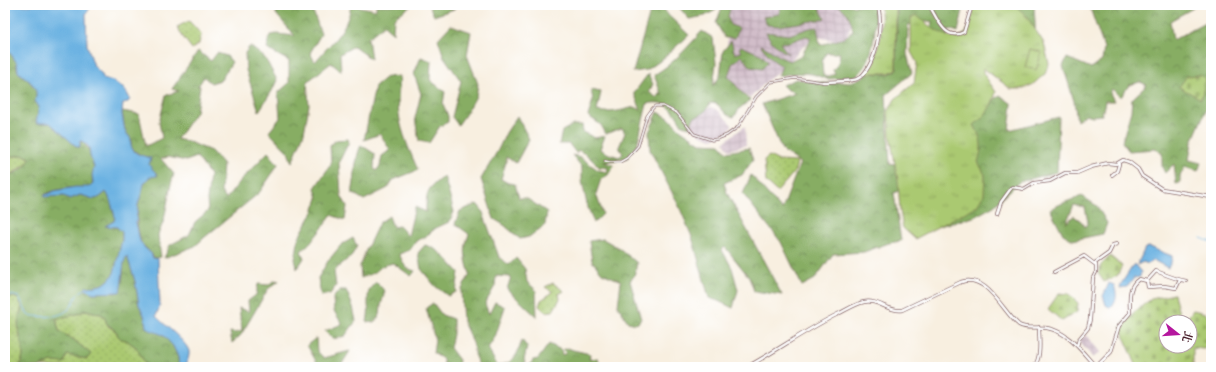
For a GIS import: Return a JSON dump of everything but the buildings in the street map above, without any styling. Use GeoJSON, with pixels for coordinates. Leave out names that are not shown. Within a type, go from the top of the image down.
{"type":"FeatureCollection","features":[{"type":"Feature","properties":{"kind":"street"},"geometry":{"type":"LineString","coordinates":[[605,161],[620,162],[627,158],[638,146],[647,116],[655,106],[662,106],[677,113],[694,134],[712,140],[727,135],[738,127],[756,97],[771,82],[795,78],[823,82],[858,79],[863,75],[874,55],[876,48],[880,15],[877,5]]}},
{"type":"Feature","properties":{"kind":"street"},"geometry":{"type":"LineString","coordinates":[[929,5],[947,33],[956,35],[964,32],[972,5]]}},
{"type":"Feature","properties":{"kind":"street"},"geometry":{"type":"LineString","coordinates":[[997,214],[1001,202],[1012,188],[1024,189],[1034,183],[1050,181],[1065,173],[1077,173],[1108,162],[1119,163],[1123,160],[1128,160],[1138,169],[1142,176],[1162,189],[1211,197]]}},
{"type":"Feature","properties":{"kind":"street"},"geometry":{"type":"LineString","coordinates":[[1112,175],[1117,171],[1119,163]]}},
{"type":"Feature","properties":{"kind":"street"},"geometry":{"type":"LineString","coordinates":[[1095,263],[1109,253],[1113,246],[1117,244]]}},
{"type":"Feature","properties":{"kind":"street"},"geometry":{"type":"LineString","coordinates":[[1054,272],[1084,256],[1096,265],[1096,272],[1093,278],[1088,328],[1079,339],[1077,346]]}},
{"type":"Feature","properties":{"kind":"street"},"geometry":{"type":"LineString","coordinates":[[1147,281],[1156,271],[1186,281]]}},
{"type":"Feature","properties":{"kind":"street"},"geometry":{"type":"LineString","coordinates":[[748,367],[781,348],[817,324],[861,303],[872,302],[894,310],[902,310],[966,280],[976,281],[983,284],[1019,325],[1025,328],[1048,328],[1067,337],[1096,367],[1111,352],[1119,326],[1130,313],[1130,291],[1134,283],[1139,280],[1147,281]]}},
{"type":"Feature","properties":{"kind":"street"},"geometry":{"type":"LineString","coordinates":[[1147,281],[1148,287],[1164,286],[1176,288],[1180,280]]}},
{"type":"Feature","properties":{"kind":"street"},"geometry":{"type":"LineString","coordinates":[[1034,367],[1038,356],[1038,327]]}},
{"type":"Feature","properties":{"kind":"shaded area"},"geometry":{"type":"Polygon","coordinates":[[[728,5],[848,5],[854,18],[844,43],[814,36],[787,65],[768,80],[750,98],[728,85],[728,5]]]}},
{"type":"Feature","properties":{"kind":"shaded area"},"geometry":{"type":"Polygon","coordinates":[[[711,107],[719,111],[732,125],[728,132],[712,139],[701,135],[689,124],[692,116],[711,107]]]}},
{"type":"Feature","properties":{"kind":"shaded area"},"geometry":{"type":"Polygon","coordinates":[[[745,126],[746,145],[729,150],[724,142],[745,126]]]}},
{"type":"Feature","properties":{"kind":"shaded area"},"geometry":{"type":"Polygon","coordinates":[[[1086,335],[1100,352],[1093,358],[1079,341],[1086,335]]]}},
{"type":"Feature","properties":{"kind":"green space"},"geometry":{"type":"Polygon","coordinates":[[[276,5],[311,5],[321,34],[310,53],[315,62],[342,30],[351,5],[376,10],[376,5],[412,5],[394,18],[393,33],[384,25],[368,38],[371,59],[354,46],[340,54],[341,71],[331,63],[307,82],[309,105],[304,133],[292,163],[288,152],[269,132],[280,118],[278,93],[289,83],[289,61],[267,49],[270,35],[277,34],[295,36],[276,14],[276,5]]]}},
{"type":"Feature","properties":{"kind":"green space"},"geometry":{"type":"Polygon","coordinates":[[[429,5],[456,5],[454,9],[434,16],[429,5]]]}},
{"type":"Feature","properties":{"kind":"green space"},"geometry":{"type":"Polygon","coordinates":[[[652,5],[661,5],[668,15],[689,35],[660,61],[647,70],[633,72],[652,5]]]}},
{"type":"Feature","properties":{"kind":"green space"},"geometry":{"type":"Polygon","coordinates":[[[677,5],[717,5],[716,10],[705,16],[689,19],[677,5]]]}},
{"type":"Feature","properties":{"kind":"green space"},"geometry":{"type":"Polygon","coordinates":[[[723,5],[731,5],[728,17],[730,25],[739,28],[735,38],[725,38],[716,23],[723,5]]]}},
{"type":"Feature","properties":{"kind":"green space"},"geometry":{"type":"Polygon","coordinates":[[[781,5],[818,5],[825,19],[779,26],[767,25],[763,17],[779,14],[781,5]]]}},
{"type":"Feature","properties":{"kind":"green space"},"geometry":{"type":"Polygon","coordinates":[[[837,5],[851,5],[855,7],[855,5],[875,6],[875,33],[871,53],[863,70],[855,76],[833,79],[803,73],[778,76],[782,66],[774,61],[760,45],[790,61],[802,55],[811,38],[806,36],[790,42],[780,43],[788,54],[775,45],[766,32],[789,35],[817,27],[820,45],[844,38],[853,31],[848,16],[844,10],[837,5]],[[826,53],[822,62],[823,75],[826,77],[835,74],[833,70],[838,64],[840,53],[826,53]]]}},
{"type":"Feature","properties":{"kind":"green space"},"geometry":{"type":"Polygon","coordinates":[[[880,5],[896,5],[896,69],[889,73],[866,73],[875,56],[879,42],[881,22],[880,5]]]}},
{"type":"Feature","properties":{"kind":"green space"},"geometry":{"type":"Polygon","coordinates":[[[897,5],[982,5],[963,10],[958,32],[949,29],[944,56],[926,61],[932,21],[908,25],[907,54],[912,73],[886,95],[890,165],[922,155],[965,124],[1000,95],[1012,104],[1009,130],[1059,117],[1057,172],[1019,182],[994,206],[974,217],[916,232],[929,176],[894,193],[901,241],[889,243],[864,252],[833,254],[815,279],[802,286],[781,242],[743,194],[751,175],[782,210],[800,163],[782,150],[762,104],[796,93],[786,89],[782,85],[796,79],[826,83],[849,83],[863,77],[866,73],[889,74],[896,70],[897,5]]]}},
{"type":"Feature","properties":{"kind":"green space"},"geometry":{"type":"Polygon","coordinates":[[[976,5],[1014,5],[1025,14],[1044,43],[1049,64],[1045,74],[1032,85],[1021,89],[1011,89],[983,68],[983,73],[996,92],[993,102],[988,110],[974,125],[981,143],[981,152],[978,162],[985,175],[984,194],[977,206],[915,239],[903,228],[888,112],[895,99],[914,83],[917,63],[911,52],[911,18],[916,15],[942,34],[949,37],[956,37],[963,35],[968,29],[976,5]]]}},
{"type":"Feature","properties":{"kind":"green space"},"geometry":{"type":"Polygon","coordinates":[[[982,5],[1034,5],[1036,41],[982,5]]]}},
{"type":"Feature","properties":{"kind":"green space"},"geometry":{"type":"Polygon","coordinates":[[[1085,5],[1193,5],[1193,8],[1170,21],[1173,40],[1205,23],[1211,22],[1211,109],[1208,105],[1192,142],[1189,160],[1201,163],[1198,171],[1185,167],[1180,176],[1180,183],[1176,184],[1174,164],[1165,173],[1162,167],[1162,152],[1155,149],[1129,151],[1122,142],[1131,111],[1132,99],[1147,85],[1140,82],[1129,85],[1121,97],[1112,89],[1110,93],[1114,101],[1105,101],[1102,115],[1092,116],[1086,114],[1077,121],[1074,101],[1063,66],[1067,58],[1091,68],[1102,61],[1104,48],[1090,8],[1085,5]]]}},
{"type":"Feature","properties":{"kind":"green space"},"geometry":{"type":"Polygon","coordinates":[[[189,21],[201,34],[199,44],[192,49],[177,27],[189,21]]]}},
{"type":"Feature","properties":{"kind":"green space"},"geometry":{"type":"Polygon","coordinates":[[[451,25],[471,32],[467,55],[478,84],[476,96],[458,125],[452,117],[461,81],[444,57],[438,39],[451,25]]]}},
{"type":"Feature","properties":{"kind":"green space"},"geometry":{"type":"Polygon","coordinates":[[[702,31],[713,38],[716,63],[713,86],[720,76],[723,51],[731,41],[735,54],[742,52],[739,49],[741,46],[762,55],[768,62],[762,69],[750,67],[742,56],[732,64],[728,76],[750,100],[740,108],[734,117],[727,115],[717,104],[710,103],[704,113],[694,117],[690,127],[682,125],[672,110],[664,104],[647,104],[637,145],[627,158],[604,162],[614,165],[608,175],[601,179],[596,194],[603,214],[594,223],[587,205],[582,181],[582,167],[572,155],[580,157],[598,170],[607,172],[608,168],[599,167],[587,155],[578,150],[576,153],[569,144],[559,144],[562,131],[573,125],[582,125],[583,132],[595,138],[605,136],[600,149],[619,157],[623,154],[619,147],[625,133],[622,128],[606,134],[601,125],[588,116],[593,100],[591,90],[601,92],[597,111],[611,112],[635,107],[641,110],[634,93],[648,74],[653,84],[649,92],[657,98],[660,94],[662,96],[654,75],[674,60],[702,31]]]}},
{"type":"Feature","properties":{"kind":"green space"},"geometry":{"type":"Polygon","coordinates":[[[5,46],[17,63],[19,73],[35,88],[37,94],[35,101],[39,107],[36,123],[50,123],[77,147],[80,147],[81,140],[89,149],[94,167],[92,185],[88,188],[65,188],[44,195],[64,196],[70,199],[80,195],[96,199],[106,192],[115,217],[114,221],[105,226],[117,227],[122,232],[122,240],[114,273],[104,284],[86,287],[93,293],[116,293],[122,283],[124,263],[127,256],[135,281],[139,305],[144,315],[146,327],[161,334],[172,344],[179,362],[179,367],[145,367],[145,363],[136,347],[126,340],[121,339],[116,331],[107,324],[104,316],[86,310],[77,314],[56,319],[59,331],[74,340],[91,354],[87,359],[67,355],[64,363],[52,362],[39,367],[19,367],[23,357],[23,349],[18,328],[22,306],[17,298],[12,297],[5,299],[5,175],[12,174],[23,168],[30,158],[24,155],[5,157],[5,46]]]}},
{"type":"Feature","properties":{"kind":"green space"},"geometry":{"type":"Polygon","coordinates":[[[250,46],[265,58],[277,80],[259,111],[246,70],[245,53],[250,46]]]}},
{"type":"Feature","properties":{"kind":"green space"},"geometry":{"type":"Polygon","coordinates":[[[1030,49],[1042,52],[1036,70],[1025,67],[1030,49]]]}},
{"type":"Feature","properties":{"kind":"green space"},"geometry":{"type":"Polygon","coordinates":[[[198,51],[211,61],[217,53],[227,56],[232,62],[221,80],[211,83],[204,77],[198,86],[200,86],[196,112],[177,139],[211,151],[223,164],[221,192],[226,199],[242,179],[268,152],[278,164],[259,193],[195,246],[164,258],[170,245],[189,235],[195,222],[208,211],[207,200],[210,175],[197,157],[186,161],[168,157],[161,159],[174,174],[164,220],[158,235],[161,257],[154,258],[141,243],[137,224],[138,205],[144,184],[149,177],[154,176],[149,165],[149,157],[143,157],[131,148],[131,139],[125,131],[122,111],[139,114],[146,146],[162,138],[159,122],[166,95],[179,91],[172,89],[198,51]]]}},
{"type":"Feature","properties":{"kind":"green space"},"geometry":{"type":"Polygon","coordinates":[[[421,57],[431,61],[430,80],[445,92],[443,104],[448,116],[448,122],[440,126],[429,143],[419,141],[415,118],[421,94],[414,74],[421,57]]]}},
{"type":"Feature","properties":{"kind":"green space"},"geometry":{"type":"Polygon","coordinates":[[[1200,75],[1206,79],[1201,99],[1179,87],[1187,76],[1200,75]]]}},
{"type":"Feature","properties":{"kind":"green space"},"geometry":{"type":"Polygon","coordinates":[[[400,76],[398,109],[400,121],[418,170],[393,180],[388,188],[364,200],[352,193],[357,157],[361,145],[375,154],[374,168],[376,171],[380,166],[382,156],[390,150],[380,134],[364,140],[375,86],[386,77],[400,76]]]}},
{"type":"Feature","properties":{"kind":"green space"},"geometry":{"type":"Polygon","coordinates":[[[658,112],[669,118],[681,130],[700,143],[720,144],[727,152],[749,148],[753,160],[742,175],[724,183],[727,193],[782,295],[754,291],[749,277],[725,247],[722,250],[732,268],[738,290],[733,308],[709,298],[692,237],[679,206],[650,150],[649,132],[658,112]]]}},
{"type":"Feature","properties":{"kind":"green space"},"geometry":{"type":"Polygon","coordinates":[[[517,116],[529,139],[516,163],[506,157],[501,179],[508,183],[515,184],[519,198],[526,198],[547,212],[545,225],[529,237],[520,239],[504,225],[494,219],[481,179],[517,116]]]}},
{"type":"Feature","properties":{"kind":"green space"},"geometry":{"type":"Polygon","coordinates":[[[348,139],[349,142],[339,162],[341,195],[347,206],[345,220],[331,215],[317,234],[301,251],[304,258],[297,269],[295,259],[299,237],[313,212],[318,198],[315,188],[331,164],[330,145],[336,140],[348,139]]]}},
{"type":"Feature","properties":{"kind":"green space"},"geometry":{"type":"Polygon","coordinates":[[[24,155],[30,158],[28,163],[10,175],[5,175],[5,157],[24,155]]]}},
{"type":"Feature","properties":{"kind":"green space"},"geometry":{"type":"Polygon","coordinates":[[[769,156],[779,161],[797,162],[795,171],[777,192],[766,182],[764,160],[769,156]]]}},
{"type":"Feature","properties":{"kind":"green space"},"geometry":{"type":"Polygon","coordinates":[[[444,176],[454,212],[449,222],[436,228],[425,237],[416,241],[410,250],[399,254],[406,268],[415,271],[411,276],[393,263],[382,266],[374,273],[361,278],[360,266],[379,223],[389,216],[393,227],[399,226],[408,236],[415,207],[426,212],[426,199],[429,191],[434,184],[444,176]]]}},
{"type":"Feature","properties":{"kind":"green space"},"geometry":{"type":"Polygon","coordinates":[[[1082,196],[1097,206],[1107,223],[1103,234],[1073,240],[1063,234],[1050,209],[1082,196]],[[1074,205],[1066,223],[1074,216],[1081,221],[1085,227],[1088,222],[1085,207],[1074,205]]]}},
{"type":"Feature","properties":{"kind":"green space"},"geometry":{"type":"Polygon","coordinates":[[[477,204],[482,210],[499,257],[509,265],[516,258],[525,269],[527,282],[536,290],[537,317],[507,289],[511,277],[496,276],[495,286],[485,304],[489,314],[495,302],[505,307],[495,337],[488,348],[497,366],[503,365],[514,358],[522,340],[527,347],[524,360],[527,367],[480,367],[475,357],[473,343],[463,322],[461,291],[470,274],[465,254],[469,234],[455,224],[460,211],[477,204]]]}},
{"type":"Feature","properties":{"kind":"green space"},"geometry":{"type":"Polygon","coordinates":[[[353,238],[357,246],[352,255],[334,271],[336,286],[330,294],[321,296],[318,278],[328,261],[341,245],[353,238]]]}},
{"type":"Feature","properties":{"kind":"green space"},"geometry":{"type":"Polygon","coordinates":[[[603,239],[619,248],[637,263],[634,276],[630,281],[641,319],[637,324],[628,322],[618,306],[621,281],[602,273],[592,261],[589,241],[603,239]]]}},
{"type":"Feature","properties":{"kind":"green space"},"geometry":{"type":"Polygon","coordinates":[[[425,245],[439,252],[459,272],[456,292],[448,296],[435,286],[421,269],[418,253],[425,245]]]}},
{"type":"Feature","properties":{"kind":"green space"},"geometry":{"type":"Polygon","coordinates":[[[1110,256],[1122,266],[1117,276],[1104,282],[1098,273],[1101,265],[1110,256]]]}},
{"type":"Feature","properties":{"kind":"green space"},"geometry":{"type":"Polygon","coordinates":[[[275,280],[279,281],[268,289],[241,335],[232,343],[230,332],[235,333],[242,331],[239,308],[249,312],[248,301],[256,295],[258,284],[268,285],[275,280]]]}},
{"type":"Feature","properties":{"kind":"green space"},"geometry":{"type":"Polygon","coordinates":[[[376,282],[385,291],[380,315],[374,323],[367,322],[368,298],[371,288],[376,282]]]}},
{"type":"Feature","properties":{"kind":"green space"},"geometry":{"type":"Polygon","coordinates":[[[553,283],[564,291],[559,294],[560,299],[553,311],[546,312],[539,306],[541,300],[553,292],[545,287],[553,283]]]}},
{"type":"Feature","properties":{"kind":"green space"},"geometry":{"type":"Polygon","coordinates":[[[340,290],[346,290],[353,307],[356,321],[345,336],[333,339],[325,331],[342,324],[334,311],[333,298],[340,290]]]}},
{"type":"Feature","properties":{"kind":"green space"},"geometry":{"type":"Polygon","coordinates":[[[1059,293],[1069,294],[1078,303],[1077,312],[1062,321],[1048,309],[1059,293]]]}},
{"type":"Feature","properties":{"kind":"green space"},"geometry":{"type":"Polygon","coordinates":[[[1174,294],[1179,314],[1158,314],[1158,354],[1193,354],[1194,367],[1137,367],[1120,327],[1133,313],[1151,299],[1174,294]]]}},
{"type":"Feature","properties":{"kind":"green space"},"geometry":{"type":"Polygon","coordinates":[[[12,297],[17,298],[22,306],[18,328],[23,349],[23,357],[19,367],[5,367],[5,299],[12,297]]]}},
{"type":"Feature","properties":{"kind":"green space"},"geometry":{"type":"Polygon","coordinates":[[[433,303],[442,315],[453,319],[453,334],[450,348],[459,360],[458,367],[444,367],[443,359],[433,353],[435,340],[426,308],[433,303]]]}},
{"type":"Feature","properties":{"kind":"green space"},"geometry":{"type":"Polygon","coordinates":[[[86,310],[101,314],[105,317],[108,326],[116,331],[119,337],[131,343],[137,349],[144,360],[145,367],[39,367],[67,355],[87,359],[90,354],[74,340],[59,331],[56,319],[77,314],[86,310]]]}},
{"type":"Feature","properties":{"kind":"green space"},"geometry":{"type":"Polygon","coordinates":[[[1193,310],[1205,313],[1211,320],[1211,347],[1198,348],[1198,314],[1190,314],[1193,310]]]}},
{"type":"Feature","properties":{"kind":"green space"},"geometry":{"type":"Polygon","coordinates":[[[316,338],[317,351],[324,358],[350,351],[340,367],[317,367],[317,363],[307,345],[316,338]]]}},
{"type":"Feature","properties":{"kind":"green space"},"geometry":{"type":"Polygon","coordinates":[[[549,344],[561,350],[562,355],[566,353],[563,350],[568,348],[590,354],[589,359],[598,358],[601,367],[527,367],[533,360],[538,359],[549,344]]]}},
{"type":"Feature","properties":{"kind":"water"},"geometry":{"type":"Polygon","coordinates":[[[5,5],[95,5],[90,8],[86,14],[87,45],[94,66],[101,73],[104,79],[113,81],[127,93],[130,99],[128,102],[123,103],[122,114],[125,131],[131,139],[132,148],[134,151],[140,155],[151,158],[149,165],[157,174],[157,176],[149,177],[144,184],[138,205],[136,222],[140,241],[151,253],[153,258],[158,259],[160,305],[156,316],[184,342],[189,351],[187,367],[179,367],[178,357],[173,346],[163,335],[146,327],[144,315],[139,305],[135,281],[127,256],[124,262],[120,292],[93,293],[85,289],[86,287],[104,284],[114,273],[122,240],[122,232],[117,227],[105,226],[114,221],[115,217],[106,192],[96,199],[80,195],[70,199],[64,196],[44,197],[45,195],[54,191],[75,187],[89,187],[93,183],[92,175],[94,167],[90,156],[89,147],[82,141],[80,141],[80,147],[77,147],[50,123],[36,123],[39,107],[35,101],[36,91],[32,84],[18,72],[17,63],[5,46],[5,5]]]}},
{"type":"Feature","properties":{"kind":"water"},"geometry":{"type":"Polygon","coordinates":[[[1149,247],[1172,256],[1172,260],[1168,268],[1153,260],[1148,264],[1143,262],[1137,265],[1145,248],[1149,247]]]}},
{"type":"Feature","properties":{"kind":"water"},"geometry":{"type":"Polygon","coordinates":[[[1134,264],[1141,272],[1140,277],[1134,278],[1127,287],[1120,288],[1121,284],[1134,264]]]}},
{"type":"Feature","properties":{"kind":"water"},"geometry":{"type":"Polygon","coordinates":[[[1109,283],[1114,285],[1116,295],[1116,300],[1110,308],[1106,305],[1103,296],[1109,283]]]}},
{"type":"Feature","properties":{"kind":"waterway"},"geometry":{"type":"LineString","coordinates":[[1201,238],[1211,242]]}},
{"type":"Feature","properties":{"kind":"waterway"},"geometry":{"type":"LineString","coordinates":[[5,297],[11,295],[19,297],[28,315],[55,316],[66,312],[77,295],[85,289]]}}]}
